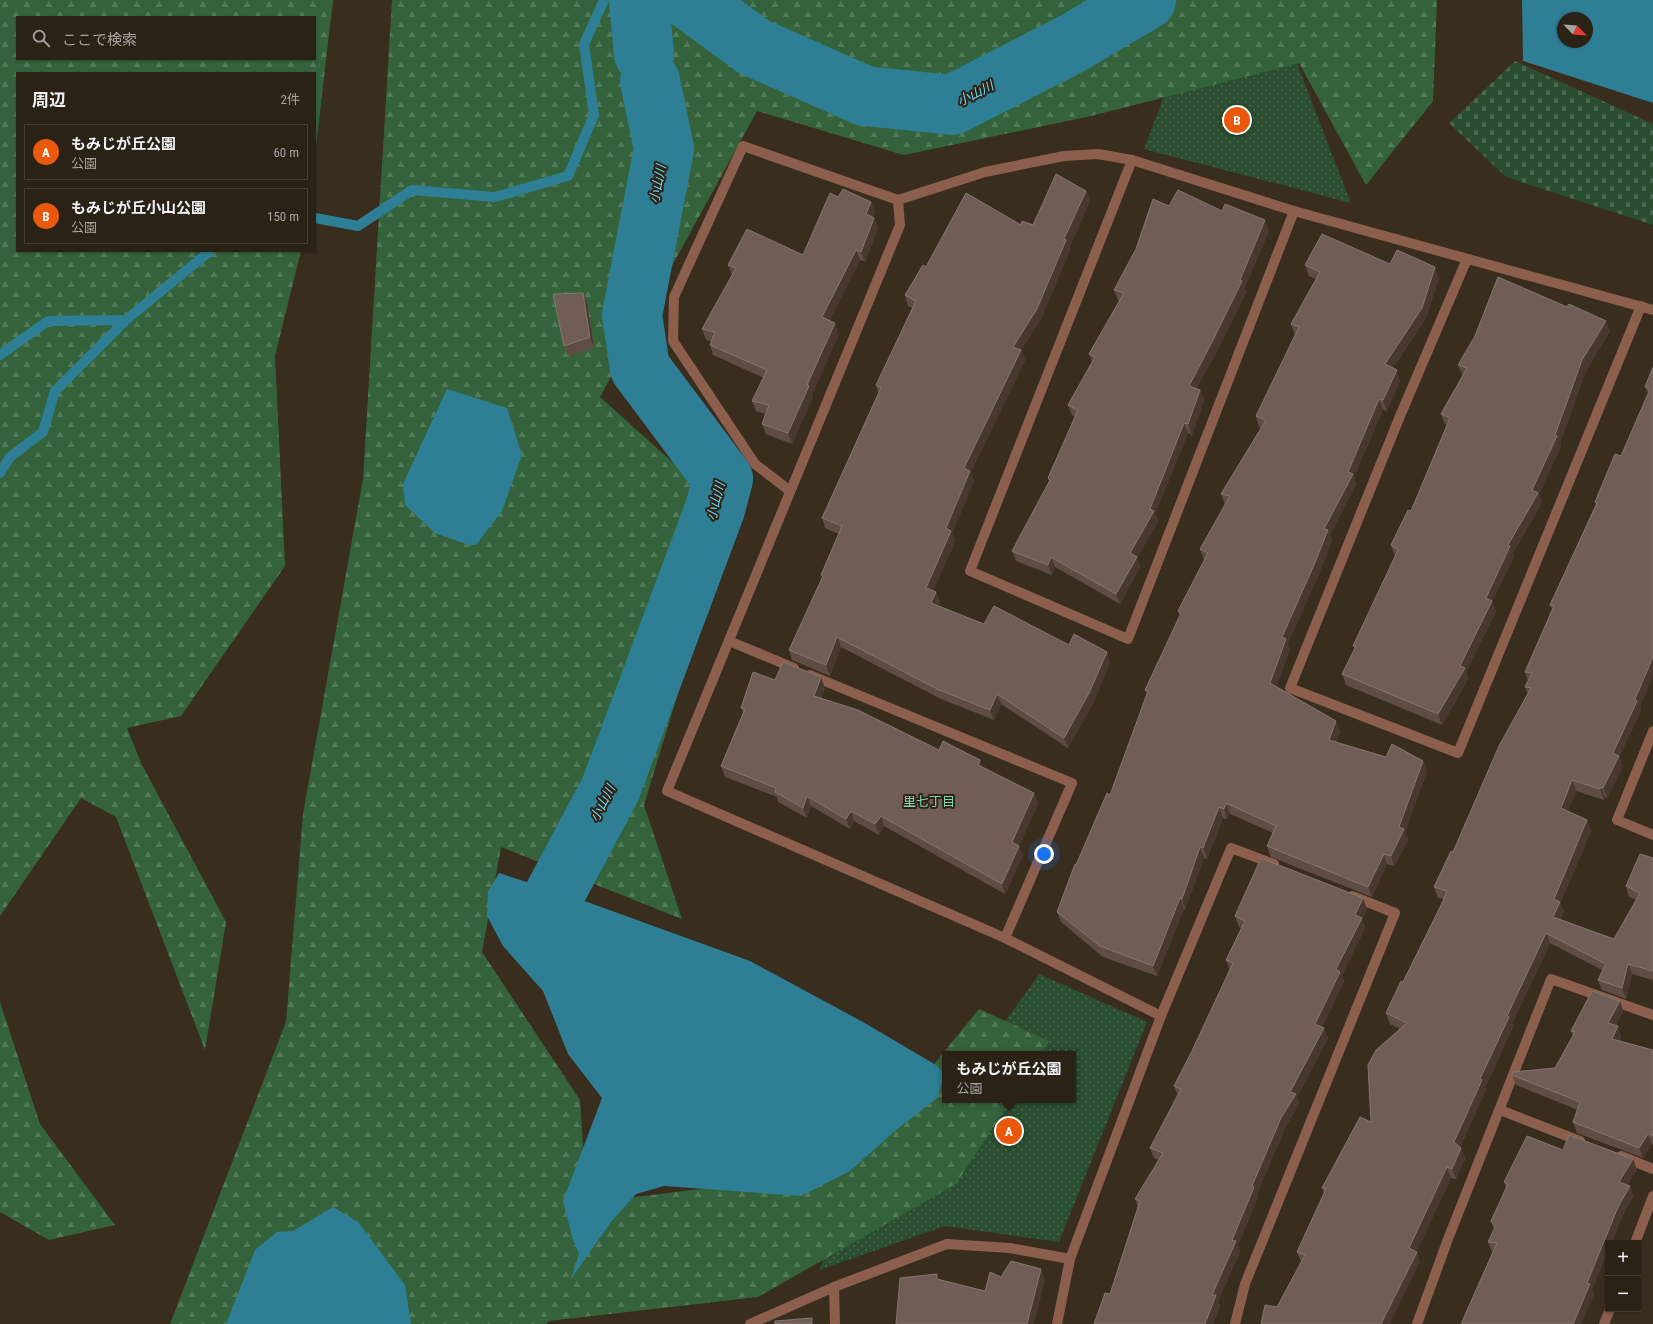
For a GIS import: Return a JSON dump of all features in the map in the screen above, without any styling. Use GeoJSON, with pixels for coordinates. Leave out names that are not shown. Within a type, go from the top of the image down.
{"type":"FeatureCollection","features":[{"type":"Feature","properties":{"kind":"street"},"geometry":{"type":"LineString","coordinates":[[790,491],[755,464],[672,341],[674,297],[744,146],[898,200],[985,172],[1064,156],[1098,154],[1132,160],[1294,211],[1653,310]]}},
{"type":"Feature","properties":{"kind":"street"},"geometry":{"type":"LineString","coordinates":[[1132,160],[970,571],[1128,639],[1294,211]]}},
{"type":"Feature","properties":{"kind":"street"},"geometry":{"type":"LineString","coordinates":[[898,200],[900,225],[667,791],[1005,938],[1161,1016]]}},
{"type":"Feature","properties":{"kind":"street"},"geometry":{"type":"LineString","coordinates":[[1467,259],[1400,416],[1290,688],[1458,753],[1641,306]]}},
{"type":"Feature","properties":{"kind":"street"},"geometry":{"type":"LineString","coordinates":[[729,641],[1072,783],[1005,938]]}},
{"type":"Feature","properties":{"kind":"street"},"geometry":{"type":"LineString","coordinates":[[1653,731],[1617,820],[1653,835]]}},
{"type":"Feature","properties":{"kind":"street"},"geometry":{"type":"LineString","coordinates":[[1057,1324],[1070,1259],[1161,1016],[1231,848],[1283,868]]}},
{"type":"Feature","properties":{"kind":"street"},"geometry":{"type":"LineString","coordinates":[[1235,1324],[1245,1284],[1395,913],[1343,892]]}},
{"type":"Feature","properties":{"kind":"street"},"geometry":{"type":"LineString","coordinates":[[1417,1324],[1448,1239],[1551,979],[1653,1015]]}},
{"type":"Feature","properties":{"kind":"street"},"geometry":{"type":"LineString","coordinates":[[1500,1110],[1587,1144]]}},
{"type":"Feature","properties":{"kind":"street"},"geometry":{"type":"LineString","coordinates":[[1609,1152],[1653,1169]]}},
{"type":"Feature","properties":{"kind":"street"},"geometry":{"type":"LineString","coordinates":[[1636,1240],[1653,1196]]}},
{"type":"Feature","properties":{"kind":"street"},"geometry":{"type":"LineString","coordinates":[[750,1324],[834,1287],[947,1244],[1010,1248],[1070,1259]]}},
{"type":"Feature","properties":{"kind":"street"},"geometry":{"type":"LineString","coordinates":[[834,1287],[835,1324]]}},
{"type":"Feature","properties":{"kind":"street"},"geometry":{"type":"LineString","coordinates":[[1604,1324],[1609,1312]]}},
{"type":"Feature","properties":{"kind":"green space"},"geometry":{"type":"Polygon","coordinates":[[[0,0],[333,0],[316,146],[316,72],[16,72],[16,252],[301,252],[275,356],[285,566],[181,716],[127,728],[141,763],[226,922],[205,1050],[116,817],[81,798],[0,916],[0,0]]]}},
{"type":"Feature","properties":{"kind":"green space"},"geometry":{"type":"Polygon","coordinates":[[[392,0],[1437,0],[1433,101],[1366,185],[1299,63],[1091,116],[904,155],[757,111],[600,397],[698,485],[722,549],[644,805],[682,919],[501,847],[482,952],[580,1100],[587,1203],[803,1176],[909,1095],[942,1054],[942,1103],[1009,1103],[956,1184],[758,1297],[549,1321],[546,1324],[170,1324],[286,1022],[303,814],[363,479],[392,0]]]}},
{"type":"Feature","properties":{"kind":"green space"},"geometry":{"type":"Polygon","coordinates":[[[1287,38],[1351,203],[1144,149],[1166,91],[1287,38]]]}},
{"type":"Feature","properties":{"kind":"green space"},"geometry":{"type":"Polygon","coordinates":[[[1515,61],[1653,124],[1653,225],[1506,177],[1449,123],[1515,61]]]}},
{"type":"Feature","properties":{"kind":"green space"},"geometry":{"type":"Polygon","coordinates":[[[1039,974],[1147,1022],[1059,1242],[945,1226],[819,1270],[835,1235],[946,1103],[1076,1103],[1076,1051],[984,1051],[1039,974]]]}},
{"type":"Feature","properties":{"kind":"green space"},"geometry":{"type":"Polygon","coordinates":[[[0,1002],[40,1124],[115,1225],[49,1240],[0,1212],[0,1002]]]}},
{"type":"Feature","properties":{"kind":"green space"},"geometry":{"type":"Polygon","coordinates":[[[979,1009],[1049,1041],[1043,1051],[945,1051],[979,1009]]]}},
{"type":"Feature","properties":{"kind":"water"},"geometry":{"type":"Polygon","coordinates":[[[1522,0],[1653,0],[1653,103],[1523,61],[1522,0]]]}},
{"type":"Feature","properties":{"kind":"water"},"geometry":{"type":"Polygon","coordinates":[[[447,389],[507,408],[522,455],[502,511],[476,545],[469,545],[435,533],[405,505],[403,484],[447,389]]]}},
{"type":"Feature","properties":{"kind":"water"},"geometry":{"type":"Polygon","coordinates":[[[499,873],[579,899],[750,961],[863,1022],[936,1065],[942,1071],[942,1083],[937,1098],[896,1130],[850,1171],[801,1196],[664,1186],[636,1194],[611,1222],[571,1279],[579,1254],[572,1237],[563,1201],[602,1098],[568,1054],[543,991],[503,946],[487,916],[488,892],[499,873]]]}},
{"type":"Feature","properties":{"kind":"water"},"geometry":{"type":"Polygon","coordinates":[[[333,1207],[358,1222],[405,1285],[411,1324],[226,1324],[255,1250],[277,1232],[293,1231],[333,1207]]]}},
{"type":"Feature","properties":{"kind":"building"},"geometry":{"type":"Polygon","coordinates":[[[1056,174],[1086,191],[1064,239],[1066,240],[1037,309],[1013,347],[1021,350],[964,468],[970,471],[946,528],[951,531],[926,588],[936,592],[931,603],[984,624],[994,606],[1069,645],[1074,634],[1107,652],[1089,693],[1064,738],[997,694],[990,710],[937,689],[837,637],[826,665],[789,650],[823,576],[821,575],[842,526],[822,518],[881,388],[876,385],[916,301],[905,295],[923,265],[926,267],[966,193],[1021,225],[1022,221],[1033,225],[1056,174]]]}},
{"type":"Feature","properties":{"kind":"building"},"geometry":{"type":"Polygon","coordinates":[[[843,189],[871,202],[866,214],[874,218],[861,252],[856,250],[822,317],[835,323],[807,385],[809,386],[788,433],[762,424],[769,405],[752,401],[767,370],[710,345],[715,332],[702,329],[736,268],[728,265],[747,229],[803,255],[830,193],[838,197],[843,189]]]}},
{"type":"Feature","properties":{"kind":"building"},"geometry":{"type":"Polygon","coordinates":[[[1178,190],[1222,211],[1225,204],[1265,220],[1240,280],[1242,281],[1189,386],[1200,390],[1188,424],[1184,423],[1150,509],[1154,511],[1130,553],[1137,557],[1116,594],[1051,557],[1048,565],[1012,551],[1050,480],[1048,478],[1078,410],[1068,405],[1095,357],[1089,354],[1124,293],[1114,290],[1136,249],[1153,199],[1169,206],[1178,190]]]}},
{"type":"Feature","properties":{"kind":"building"},"geometry":{"type":"Polygon","coordinates":[[[1322,234],[1390,264],[1397,250],[1435,267],[1422,308],[1385,364],[1397,370],[1383,400],[1379,399],[1348,472],[1353,474],[1324,529],[1328,530],[1282,637],[1286,639],[1270,683],[1336,721],[1329,740],[1386,757],[1392,744],[1423,761],[1399,827],[1404,829],[1391,856],[1384,854],[1368,887],[1267,846],[1276,826],[1226,803],[1224,809],[1219,807],[1203,848],[1200,847],[1182,899],[1180,898],[1153,966],[1100,946],[1057,912],[1075,864],[1076,865],[1107,793],[1110,795],[1148,691],[1145,690],[1181,613],[1178,611],[1208,553],[1200,549],[1230,496],[1221,494],[1266,420],[1256,416],[1299,327],[1291,324],[1320,272],[1305,265],[1322,234]]]}},
{"type":"Feature","properties":{"kind":"building"},"geometry":{"type":"Polygon","coordinates":[[[1498,277],[1567,307],[1569,304],[1606,321],[1582,360],[1555,435],[1557,436],[1532,490],[1538,493],[1508,545],[1510,546],[1486,598],[1492,601],[1460,666],[1465,668],[1438,714],[1342,674],[1356,646],[1353,646],[1398,550],[1391,545],[1408,510],[1411,511],[1450,418],[1441,414],[1467,368],[1458,365],[1475,336],[1498,277]]]}},
{"type":"Feature","properties":{"kind":"building"},"geometry":{"type":"Polygon","coordinates":[[[583,293],[590,337],[564,346],[553,294],[583,293]]]}},
{"type":"Feature","properties":{"kind":"building"},"geometry":{"type":"Polygon","coordinates":[[[1653,367],[1653,657],[1635,699],[1637,701],[1613,753],[1619,756],[1603,788],[1601,787],[1600,789],[1572,780],[1561,808],[1587,820],[1554,899],[1560,902],[1553,917],[1614,939],[1640,893],[1626,886],[1640,854],[1653,858],[1653,971],[1628,964],[1622,988],[1598,980],[1606,964],[1546,933],[1507,1016],[1509,1017],[1480,1079],[1482,1080],[1454,1142],[1461,1148],[1452,1169],[1447,1167],[1409,1248],[1417,1252],[1381,1324],[1261,1324],[1265,1305],[1277,1307],[1305,1255],[1297,1252],[1326,1189],[1322,1188],[1360,1117],[1371,1122],[1368,1065],[1376,1050],[1407,1023],[1386,1013],[1443,901],[1447,891],[1434,887],[1451,851],[1453,852],[1499,746],[1531,688],[1525,687],[1532,673],[1525,672],[1554,606],[1550,605],[1597,503],[1595,502],[1615,454],[1621,456],[1650,389],[1645,387],[1653,367]]]}},
{"type":"Feature","properties":{"kind":"building"},"geometry":{"type":"Polygon","coordinates":[[[783,662],[821,677],[814,696],[858,710],[939,750],[943,741],[980,760],[978,765],[1034,793],[1012,842],[1019,846],[1002,884],[881,816],[875,824],[851,811],[846,819],[807,796],[803,808],[775,792],[776,788],[721,766],[745,709],[741,708],[753,672],[775,680],[783,662]]]}},
{"type":"Feature","properties":{"kind":"building"},"geometry":{"type":"Polygon","coordinates":[[[1261,858],[1363,898],[1355,915],[1362,918],[1336,969],[1340,972],[1315,1024],[1324,1028],[1290,1092],[1296,1094],[1281,1118],[1252,1186],[1254,1187],[1232,1240],[1236,1241],[1212,1295],[1216,1295],[1205,1324],[1094,1324],[1105,1293],[1110,1294],[1140,1201],[1135,1199],[1163,1153],[1150,1148],[1181,1089],[1174,1086],[1233,963],[1226,960],[1245,921],[1235,916],[1261,858]]]}},
{"type":"Feature","properties":{"kind":"building"},"geometry":{"type":"Polygon","coordinates":[[[1592,991],[1620,1001],[1608,1023],[1618,1026],[1612,1039],[1653,1050],[1653,1136],[1648,1134],[1639,1148],[1573,1122],[1580,1102],[1512,1075],[1513,1072],[1555,1068],[1575,1032],[1571,1031],[1592,991]]]}},
{"type":"Feature","properties":{"kind":"building"},"geometry":{"type":"Polygon","coordinates":[[[1569,1135],[1633,1159],[1619,1182],[1630,1186],[1618,1207],[1587,1283],[1590,1284],[1573,1324],[1461,1324],[1497,1243],[1488,1242],[1495,1227],[1491,1221],[1508,1184],[1504,1182],[1527,1136],[1563,1150],[1569,1135]]]}},
{"type":"Feature","properties":{"kind":"building"},"geometry":{"type":"Polygon","coordinates":[[[1011,1261],[1041,1269],[1027,1324],[896,1324],[900,1278],[937,1274],[937,1279],[985,1291],[990,1272],[1001,1277],[1011,1261]]]}},
{"type":"Feature","properties":{"kind":"building"},"geometry":{"type":"Polygon","coordinates":[[[812,1318],[812,1324],[775,1324],[775,1321],[812,1318]]]}},
{"type":"Feature","properties":{"kind":"waterway"},"geometry":{"type":"LineString","coordinates":[[316,218],[358,226],[412,190],[495,197],[568,176],[594,115],[584,44],[604,0]]}},
{"type":"Feature","properties":{"kind":"waterway","name":"小山川"},"geometry":{"type":"LineString","coordinates":[[639,0],[644,54]]}},
{"type":"Feature","properties":{"kind":"waterway","name":"小山川"},"geometry":{"type":"LineString","coordinates":[[690,0],[754,47],[865,96],[952,105],[1073,43],[1146,0]]}},
{"type":"Feature","properties":{"kind":"waterway","name":"小山川"},"geometry":{"type":"LineString","coordinates":[[553,897],[610,790],[715,509],[723,479],[640,368],[632,315],[664,149],[650,81]]}},
{"type":"Feature","properties":{"kind":"waterway"},"geometry":{"type":"LineString","coordinates":[[0,473],[10,457],[43,432],[55,391],[126,320],[209,252]]}},
{"type":"Feature","properties":{"kind":"waterway"},"geometry":{"type":"LineString","coordinates":[[0,355],[48,321],[126,320]]}},
{"type":"Feature","properties":{"kind":"place","name":"もみじが丘小山公園"},"geometry":{"type":"Point","coordinates":[1237,120]}},
{"type":"Feature","properties":{"kind":"place","name":"もみじが丘公園"},"geometry":{"type":"Point","coordinates":[1009,1131]}},
{"type":"Feature","properties":{"kind":"district","name":"里七丁目"},"geometry":{"type":"Point","coordinates":[929,801]}}]}
